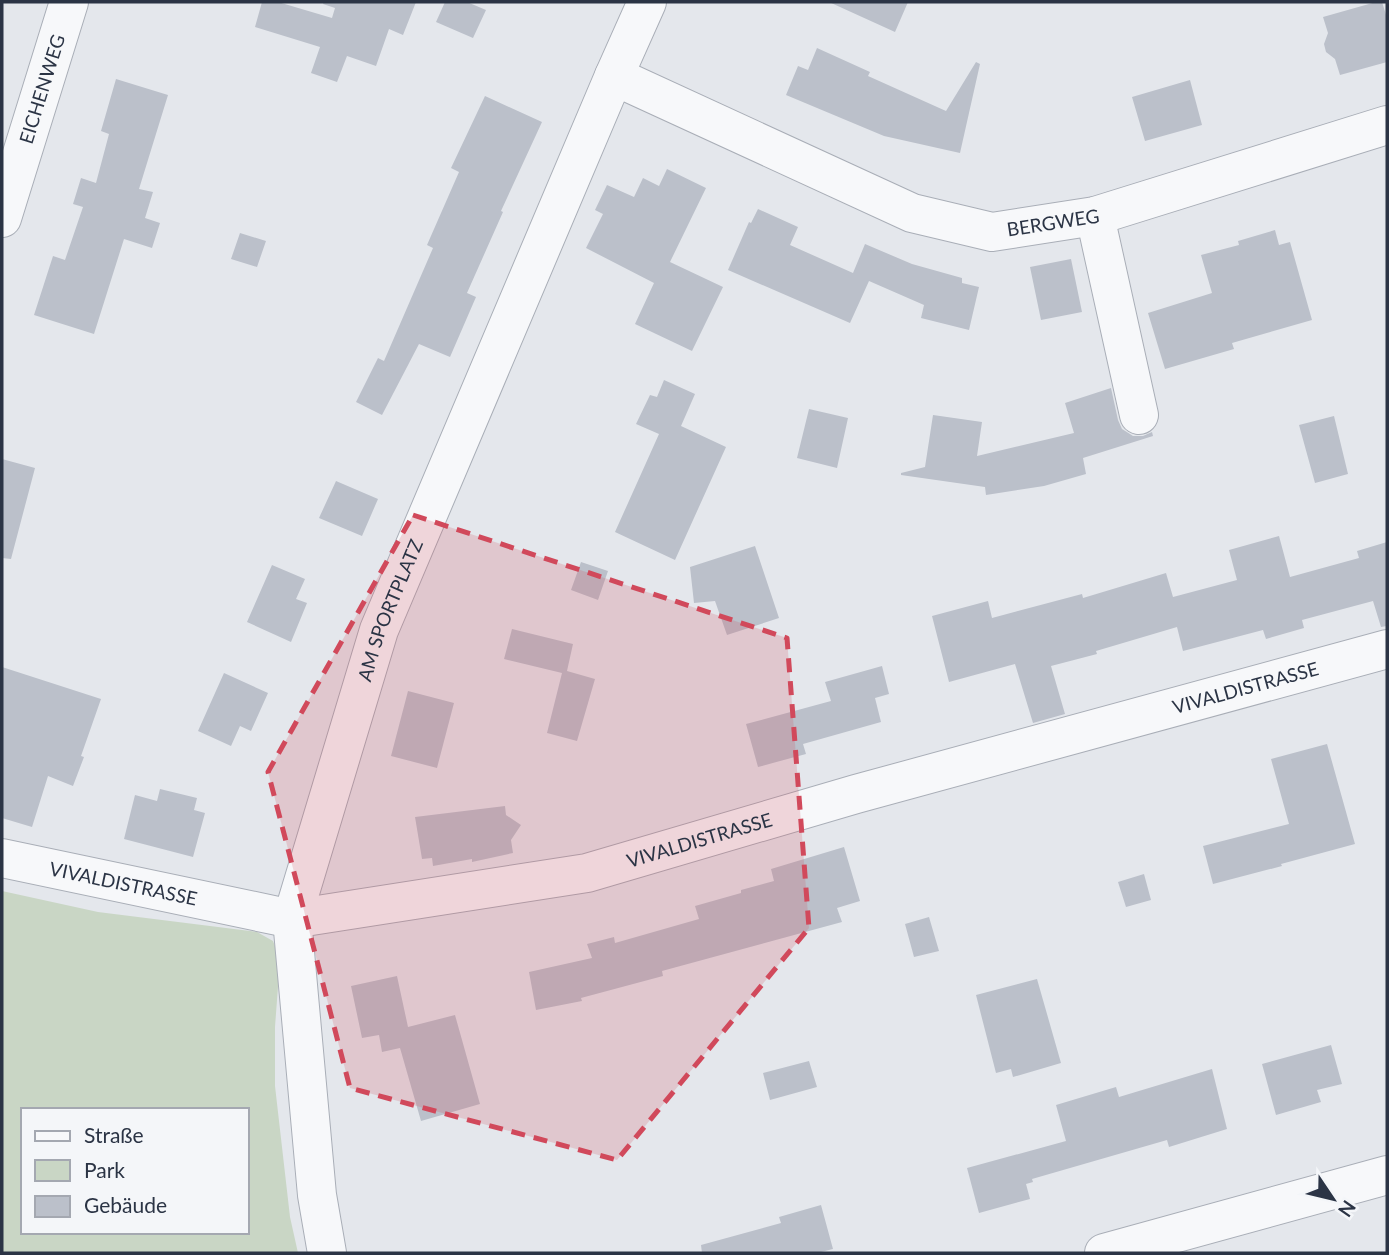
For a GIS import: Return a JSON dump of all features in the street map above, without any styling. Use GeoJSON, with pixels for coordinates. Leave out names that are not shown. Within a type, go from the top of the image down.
{"type":"FeatureCollection","features":[{"type":"Feature","properties":{"kind":"street","name":"EICHENWEG"},"geometry":{"type":"LineString","coordinates":[[2,218],[69,2]]}},
{"type":"Feature","properties":{"kind":"street","name":"AM SPORTPLATZ"},"geometry":{"type":"LineString","coordinates":[[327,1253],[317,1195],[292,919],[379,631],[647,2]]}},
{"type":"Feature","properties":{"kind":"street","name":"BERGWEG"},"geometry":{"type":"LineString","coordinates":[[614,76],[912,213],[992,232],[1095,216],[1387,125]]}},
{"type":"Feature","properties":{"kind":"street"},"geometry":{"type":"LineString","coordinates":[[1095,216],[1139,415]]}},
{"type":"Feature","properties":{"kind":"street","name":"VIVALDISTRASSE"},"geometry":{"type":"LineString","coordinates":[[2,858],[292,919],[587,873],[856,794],[1387,649]]}},
{"type":"Feature","properties":{"kind":"street"},"geometry":{"type":"LineString","coordinates":[[1104,1253],[1387,1175]]}},
{"type":"Feature","properties":{"kind":"highlighted area"},"geometry":{"type":"Polygon","coordinates":[[[413,515],[787,638],[809,928],[617,1160],[350,1088],[268,772],[413,515]]]}},
{"type":"Feature","properties":{"kind":"green space"},"geometry":{"type":"Polygon","coordinates":[[[2,891],[98,912],[257,932],[273,941],[280,960],[275,1027],[275,1086],[290,1217],[298,1253],[2,1253],[2,891]]]}},
{"type":"Feature","properties":{"kind":"building"},"geometry":{"type":"Polygon","coordinates":[[[262,2],[278,2],[332,18],[335,8],[323,4],[324,2],[416,2],[403,35],[389,29],[376,66],[347,56],[337,82],[311,73],[320,47],[255,27],[262,2]]]}},
{"type":"Feature","properties":{"kind":"building"},"geometry":{"type":"Polygon","coordinates":[[[445,2],[467,2],[486,10],[473,38],[436,22],[445,2]]]}},
{"type":"Feature","properties":{"kind":"building"},"geometry":{"type":"Polygon","coordinates":[[[829,2],[908,2],[895,32],[829,2]]]}},
{"type":"Feature","properties":{"kind":"building"},"geometry":{"type":"Polygon","coordinates":[[[1382,2],[1387,18],[1387,62],[1340,75],[1335,59],[1326,52],[1324,44],[1328,33],[1323,17],[1382,2]]]}},
{"type":"Feature","properties":{"kind":"building"},"geometry":{"type":"Polygon","coordinates":[[[817,48],[870,72],[868,76],[946,111],[976,62],[980,64],[960,153],[884,136],[786,95],[798,66],[808,70],[817,48]]]}},
{"type":"Feature","properties":{"kind":"building"},"geometry":{"type":"Polygon","coordinates":[[[116,79],[168,95],[139,189],[153,192],[145,218],[160,223],[152,248],[124,239],[94,334],[34,315],[53,256],[65,260],[83,207],[73,204],[81,178],[96,183],[109,134],[101,131],[116,79]]]}},
{"type":"Feature","properties":{"kind":"building"},"geometry":{"type":"Polygon","coordinates":[[[1190,80],[1202,125],[1145,141],[1132,97],[1190,80]]]}},
{"type":"Feature","properties":{"kind":"building"},"geometry":{"type":"Polygon","coordinates":[[[485,96],[542,122],[467,293],[476,297],[450,357],[419,344],[382,415],[356,402],[378,358],[384,361],[433,248],[427,245],[459,172],[451,168],[485,96]]]}},
{"type":"Feature","properties":{"kind":"building"},"geometry":{"type":"Polygon","coordinates":[[[667,169],[706,188],[670,262],[723,287],[692,351],[635,324],[654,283],[586,248],[603,214],[595,210],[607,185],[634,197],[643,178],[659,186],[667,169]]]}},
{"type":"Feature","properties":{"kind":"building"},"geometry":{"type":"Polygon","coordinates":[[[758,209],[798,227],[790,245],[853,273],[865,244],[912,264],[962,278],[962,283],[979,287],[969,330],[921,318],[924,305],[869,281],[850,323],[728,270],[749,222],[751,223],[758,209]]]}},
{"type":"Feature","properties":{"kind":"building"},"geometry":{"type":"Polygon","coordinates":[[[1275,230],[1279,245],[1290,242],[1312,320],[1232,343],[1234,349],[1165,369],[1148,313],[1212,293],[1201,255],[1239,245],[1238,241],[1275,230]]]}},
{"type":"Feature","properties":{"kind":"building"},"geometry":{"type":"Polygon","coordinates":[[[240,233],[266,241],[257,267],[231,259],[240,233]]]}},
{"type":"Feature","properties":{"kind":"building"},"geometry":{"type":"Polygon","coordinates":[[[1071,259],[1082,312],[1041,320],[1030,267],[1071,259]]]}},
{"type":"Feature","properties":{"kind":"building"},"geometry":{"type":"Polygon","coordinates":[[[664,380],[695,394],[681,426],[726,447],[675,560],[615,532],[659,434],[636,424],[650,395],[657,397],[664,380]]]}},
{"type":"Feature","properties":{"kind":"building"},"geometry":{"type":"Polygon","coordinates":[[[1111,388],[1122,429],[1133,436],[1152,432],[1153,436],[1083,458],[1086,474],[1044,486],[986,495],[985,487],[901,475],[925,467],[933,415],[982,422],[977,456],[1074,433],[1065,403],[1111,388]]]}},
{"type":"Feature","properties":{"kind":"building"},"geometry":{"type":"Polygon","coordinates":[[[809,409],[848,418],[837,468],[797,458],[809,409]]]}},
{"type":"Feature","properties":{"kind":"building"},"geometry":{"type":"Polygon","coordinates":[[[1334,416],[1348,474],[1315,483],[1299,425],[1334,416]]]}},
{"type":"Feature","properties":{"kind":"building"},"geometry":{"type":"Polygon","coordinates":[[[2,459],[35,468],[11,559],[2,558],[2,459]]]}},
{"type":"Feature","properties":{"kind":"building"},"geometry":{"type":"Polygon","coordinates":[[[336,481],[378,499],[362,536],[319,518],[336,481]]]}},
{"type":"Feature","properties":{"kind":"building"},"geometry":{"type":"Polygon","coordinates":[[[1279,536],[1290,577],[1359,558],[1357,551],[1387,542],[1387,626],[1381,627],[1373,601],[1302,620],[1304,628],[1266,639],[1263,630],[1183,651],[1177,627],[1096,651],[1097,654],[1051,666],[1065,714],[1033,723],[1015,664],[949,682],[932,616],[988,601],[992,618],[1082,594],[1083,598],[1166,573],[1173,597],[1237,580],[1229,550],[1279,536]]]}},
{"type":"Feature","properties":{"kind":"building"},"geometry":{"type":"Polygon","coordinates":[[[755,546],[779,618],[727,635],[715,601],[694,603],[690,567],[755,546]]]}},
{"type":"Feature","properties":{"kind":"building"},"geometry":{"type":"Polygon","coordinates":[[[581,562],[608,571],[598,600],[571,590],[581,562]]]}},
{"type":"Feature","properties":{"kind":"building"},"geometry":{"type":"Polygon","coordinates":[[[272,565],[305,579],[296,599],[307,603],[291,642],[247,622],[272,565]]]}},
{"type":"Feature","properties":{"kind":"building"},"geometry":{"type":"Polygon","coordinates":[[[512,629],[573,644],[567,671],[595,679],[577,741],[547,733],[562,673],[504,659],[512,629]]]}},
{"type":"Feature","properties":{"kind":"building"},"geometry":{"type":"Polygon","coordinates":[[[882,666],[889,694],[875,698],[881,722],[803,744],[806,754],[758,767],[746,724],[831,701],[825,682],[882,666]]]}},
{"type":"Feature","properties":{"kind":"building"},"geometry":{"type":"Polygon","coordinates":[[[2,667],[101,699],[73,786],[48,776],[32,827],[2,818],[2,667]]]}},
{"type":"Feature","properties":{"kind":"building"},"geometry":{"type":"Polygon","coordinates":[[[224,673],[268,693],[251,731],[240,726],[231,746],[198,731],[224,673]]]}},
{"type":"Feature","properties":{"kind":"building"},"geometry":{"type":"Polygon","coordinates":[[[408,691],[454,703],[437,768],[391,756],[408,691]]]}},
{"type":"Feature","properties":{"kind":"building"},"geometry":{"type":"Polygon","coordinates":[[[1327,744],[1355,844],[1213,884],[1203,846],[1289,824],[1271,759],[1327,744]]]}},
{"type":"Feature","properties":{"kind":"building"},"geometry":{"type":"Polygon","coordinates":[[[160,789],[197,798],[194,810],[205,813],[193,857],[124,839],[135,795],[157,801],[160,789]]]}},
{"type":"Feature","properties":{"kind":"building"},"geometry":{"type":"Polygon","coordinates":[[[505,806],[506,815],[521,825],[511,840],[513,853],[472,862],[472,859],[433,866],[432,858],[422,859],[415,817],[505,806]]]}},
{"type":"Feature","properties":{"kind":"building"},"geometry":{"type":"Polygon","coordinates":[[[844,847],[860,901],[837,908],[842,922],[662,971],[663,976],[581,998],[582,1001],[536,1010],[529,972],[592,958],[587,944],[614,937],[615,943],[699,919],[695,906],[774,881],[771,869],[844,847]]]}},
{"type":"Feature","properties":{"kind":"building"},"geometry":{"type":"Polygon","coordinates":[[[1144,874],[1151,900],[1126,907],[1118,882],[1144,874]]]}},
{"type":"Feature","properties":{"kind":"building"},"geometry":{"type":"Polygon","coordinates":[[[929,917],[939,951],[914,957],[905,924],[929,917]]]}},
{"type":"Feature","properties":{"kind":"building"},"geometry":{"type":"Polygon","coordinates":[[[397,976],[408,1027],[455,1015],[480,1104],[421,1121],[400,1048],[382,1052],[379,1035],[362,1038],[351,986],[397,976]]]}},
{"type":"Feature","properties":{"kind":"building"},"geometry":{"type":"Polygon","coordinates":[[[1037,979],[1061,1063],[1013,1077],[1011,1069],[996,1073],[976,995],[1037,979]]]}},
{"type":"Feature","properties":{"kind":"building"},"geometry":{"type":"Polygon","coordinates":[[[1331,1045],[1342,1084],[1317,1090],[1321,1102],[1276,1115],[1262,1064],[1331,1045]]]}},
{"type":"Feature","properties":{"kind":"building"},"geometry":{"type":"Polygon","coordinates":[[[809,1061],[817,1087],[770,1100],[763,1073],[809,1061]]]}},
{"type":"Feature","properties":{"kind":"building"},"geometry":{"type":"Polygon","coordinates":[[[1212,1069],[1227,1129],[1169,1147],[1167,1140],[1032,1179],[1033,1182],[1026,1184],[1030,1199],[979,1213],[967,1168],[1066,1141],[1056,1105],[1116,1087],[1119,1097],[1212,1069]]]}},
{"type":"Feature","properties":{"kind":"building"},"geometry":{"type":"Polygon","coordinates":[[[821,1205],[833,1249],[817,1253],[702,1253],[701,1245],[781,1223],[779,1217],[821,1205]]]}}]}
